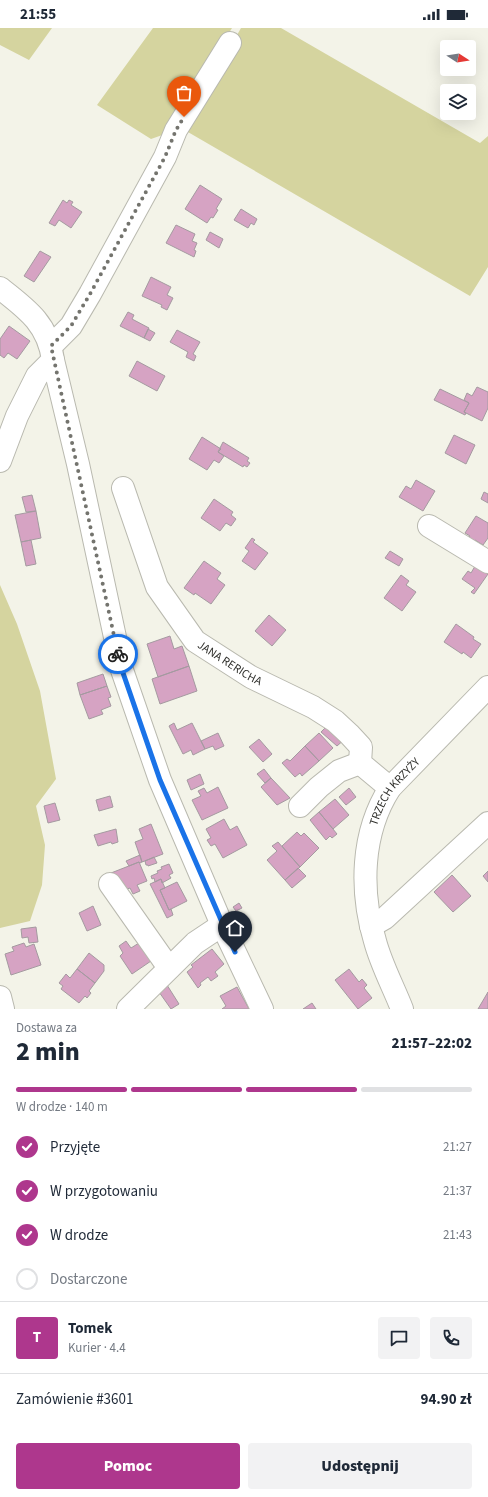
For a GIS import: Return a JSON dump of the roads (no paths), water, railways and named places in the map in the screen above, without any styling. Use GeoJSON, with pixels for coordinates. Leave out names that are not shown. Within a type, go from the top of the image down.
{"type":"FeatureCollection","features":[{"type":"Feature","properties":{"kind":"street"},"geometry":{"type":"LineString","coordinates":[[0,462],[16,416],[37,376],[71,326],[90,294],[165,157],[176,130],[230,43]]}},
{"type":"Feature","properties":{"kind":"street"},"geometry":{"type":"LineString","coordinates":[[0,288],[28,311],[46,333],[76,457],[122,670],[160,780],[222,926],[262,1009]]}},
{"type":"Feature","properties":{"kind":"street","name":"JANA RERICHA"},"geometry":{"type":"LineString","coordinates":[[123,488],[133,521],[157,587],[195,641],[251,677],[313,707],[335,721],[361,747],[360,763]]}},
{"type":"Feature","properties":{"kind":"street"},"geometry":{"type":"LineString","coordinates":[[430,526],[488,562]]}},
{"type":"Feature","properties":{"kind":"street","name":"TRZECH KRZYŻY"},"geometry":{"type":"LineString","coordinates":[[402,1009],[383,964],[371,926],[366,902],[366,858],[372,827],[377,813],[390,788],[488,687]]}},
{"type":"Feature","properties":{"kind":"street"},"geometry":{"type":"LineString","coordinates":[[300,806],[319,787],[339,771],[360,763],[390,788]]}},
{"type":"Feature","properties":{"kind":"street"},"geometry":{"type":"LineString","coordinates":[[371,926],[385,918],[488,823]]}},
{"type":"Feature","properties":{"kind":"street"},"geometry":{"type":"LineString","coordinates":[[110,884],[169,968]]}},
{"type":"Feature","properties":{"kind":"street"},"geometry":{"type":"LineString","coordinates":[[128,1009],[195,943],[222,926]]}},
{"type":"Feature","properties":{"kind":"street"},"geometry":{"type":"LineString","coordinates":[[0,997],[3,1009]]}}]}
